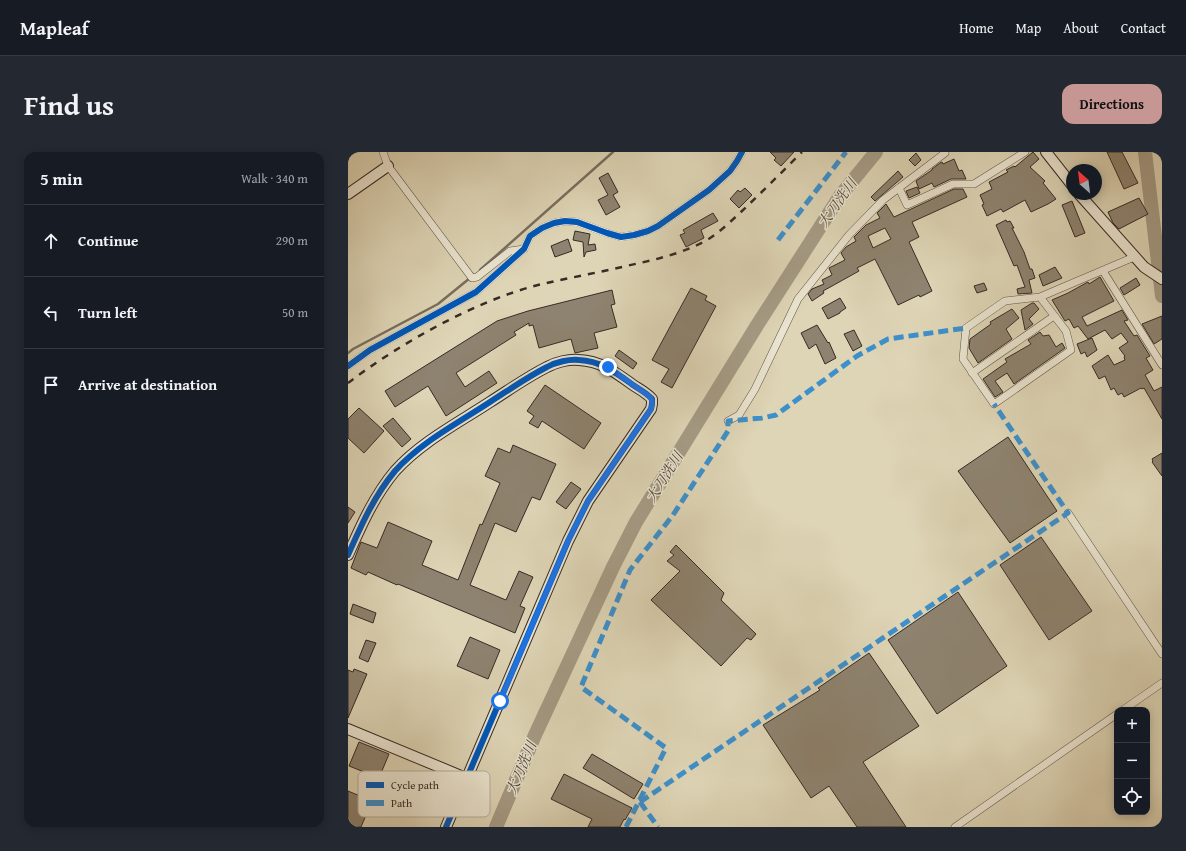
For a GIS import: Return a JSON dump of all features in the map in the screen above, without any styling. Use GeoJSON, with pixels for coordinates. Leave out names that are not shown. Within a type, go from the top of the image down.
{"type":"FeatureCollection","features":[{"type":"Feature","properties":{"kind":"street"},"geometry":{"type":"LineString","coordinates":[[383,152],[388,166],[472,278],[477,277],[510,251],[524,249]]}},
{"type":"Feature","properties":{"kind":"street"},"geometry":{"type":"LineString","coordinates":[[348,366],[370,350],[476,292],[524,249],[530,236],[554,223],[565,221],[576,222],[621,237],[648,231],[658,226],[709,190],[730,170],[742,152]]}},
{"type":"Feature","properties":{"kind":"street"},"geometry":{"type":"LineString","coordinates":[[728,421],[739,415],[755,389],[798,299],[849,235],[883,200],[945,152]]}},
{"type":"Feature","properties":{"kind":"street"},"geometry":{"type":"LineString","coordinates":[[899,188],[907,205],[953,184],[974,184],[1025,152]]}},
{"type":"Feature","properties":{"kind":"street"},"geometry":{"type":"LineString","coordinates":[[1046,152],[1066,177]]}},
{"type":"Feature","properties":{"kind":"street"},"geometry":{"type":"LineString","coordinates":[[348,194],[388,166]]}},
{"type":"Feature","properties":{"kind":"street"},"geometry":{"type":"LineString","coordinates":[[1084,200],[1134,257],[1144,267],[1162,279]]}},
{"type":"Feature","properties":{"kind":"street"},"geometry":{"type":"LineString","coordinates":[[1040,297],[1066,331],[1071,350],[994,404],[963,359],[966,328],[1005,301],[1040,297],[1134,257]]}},
{"type":"Feature","properties":{"kind":"street"},"geometry":{"type":"LineString","coordinates":[[1103,271],[1162,365]]}},
{"type":"Feature","properties":{"kind":"street"},"geometry":{"type":"LineString","coordinates":[[972,373],[1054,316]]}},
{"type":"Feature","properties":{"kind":"street"},"geometry":{"type":"LineString","coordinates":[[348,555],[366,515],[381,491],[396,471],[413,454],[457,423],[548,366],[566,360],[578,359],[596,363],[608,367],[652,399],[651,409],[588,501],[568,541],[469,771]]}},
{"type":"Feature","properties":{"kind":"street"},"geometry":{"type":"LineString","coordinates":[[1068,513],[1162,654]]}},
{"type":"Feature","properties":{"kind":"street"},"geometry":{"type":"LineString","coordinates":[[1127,707],[1162,683]]}},
{"type":"Feature","properties":{"kind":"street"},"geometry":{"type":"LineString","coordinates":[[955,827],[1114,716]]}},
{"type":"Feature","properties":{"kind":"street"},"geometry":{"type":"LineString","coordinates":[[348,729],[449,771]]}},
{"type":"Feature","properties":{"kind":"street"},"geometry":{"type":"LineString","coordinates":[[446,827],[450,817]]}},
{"type":"Feature","properties":{"kind":"building"},"geometry":{"type":"Polygon","coordinates":[[[770,152],[794,152],[781,166],[774,160],[776,158],[770,152]]]}},
{"type":"Feature","properties":{"kind":"building"},"geometry":{"type":"Polygon","coordinates":[[[1033,152],[1039,159],[1030,167],[1045,181],[1043,183],[1056,199],[1031,212],[1025,200],[1003,212],[1001,209],[987,216],[982,205],[984,204],[980,195],[992,189],[989,182],[1008,172],[1006,170],[1014,166],[1015,167],[1033,152]]]}},
{"type":"Feature","properties":{"kind":"building"},"geometry":{"type":"Polygon","coordinates":[[[1107,152],[1122,152],[1138,183],[1124,189],[1107,152]]]}},
{"type":"Feature","properties":{"kind":"building"},"geometry":{"type":"Polygon","coordinates":[[[916,153],[921,160],[915,166],[909,160],[916,153]]]}},
{"type":"Feature","properties":{"kind":"building"},"geometry":{"type":"Polygon","coordinates":[[[954,159],[959,171],[962,170],[966,179],[951,179],[934,187],[932,183],[919,189],[916,181],[940,163],[942,162],[943,164],[954,159]]]}},
{"type":"Feature","properties":{"kind":"building"},"geometry":{"type":"Polygon","coordinates":[[[898,171],[903,177],[875,201],[871,197],[898,171]]]}},
{"type":"Feature","properties":{"kind":"building"},"geometry":{"type":"Polygon","coordinates":[[[608,173],[618,192],[613,195],[620,207],[606,215],[598,200],[608,195],[599,178],[608,173]]]}},
{"type":"Feature","properties":{"kind":"building"},"geometry":{"type":"Polygon","coordinates":[[[917,187],[920,193],[909,198],[906,191],[917,187]]]}},
{"type":"Feature","properties":{"kind":"building"},"geometry":{"type":"Polygon","coordinates":[[[745,188],[752,195],[739,208],[730,199],[738,190],[740,192],[745,188]]]}},
{"type":"Feature","properties":{"kind":"building"},"geometry":{"type":"Polygon","coordinates":[[[954,189],[963,189],[967,197],[912,222],[919,237],[909,242],[932,291],[920,297],[919,295],[898,305],[875,259],[857,268],[859,271],[823,291],[824,293],[812,301],[808,294],[812,289],[824,284],[822,280],[832,275],[829,268],[845,260],[841,253],[846,247],[856,241],[854,237],[866,225],[880,218],[877,213],[886,204],[894,217],[954,189]],[[885,228],[868,236],[873,248],[891,239],[885,228]]]}},
{"type":"Feature","properties":{"kind":"building"},"geometry":{"type":"Polygon","coordinates":[[[1139,198],[1148,214],[1119,229],[1113,223],[1108,212],[1139,198]]]}},
{"type":"Feature","properties":{"kind":"building"},"geometry":{"type":"Polygon","coordinates":[[[1072,201],[1085,233],[1075,237],[1062,205],[1072,201]]]}},
{"type":"Feature","properties":{"kind":"building"},"geometry":{"type":"Polygon","coordinates":[[[713,213],[718,221],[701,230],[704,238],[686,247],[680,235],[685,233],[683,230],[713,213]]]}},
{"type":"Feature","properties":{"kind":"building"},"geometry":{"type":"Polygon","coordinates":[[[1006,220],[1007,222],[1010,221],[1014,228],[1012,228],[1024,252],[1030,269],[1032,269],[1035,278],[1029,280],[1032,293],[1018,294],[1017,289],[1025,287],[1017,265],[1014,266],[996,225],[1006,220]]]}},
{"type":"Feature","properties":{"kind":"building"},"geometry":{"type":"Polygon","coordinates":[[[575,231],[590,234],[588,245],[595,244],[596,250],[586,252],[584,257],[583,242],[573,240],[575,231]]]}},
{"type":"Feature","properties":{"kind":"building"},"geometry":{"type":"Polygon","coordinates":[[[568,239],[572,251],[555,257],[551,246],[568,239]]]}},
{"type":"Feature","properties":{"kind":"building"},"geometry":{"type":"Polygon","coordinates":[[[1055,267],[1062,278],[1043,286],[1039,275],[1055,267]]]}},
{"type":"Feature","properties":{"kind":"building"},"geometry":{"type":"Polygon","coordinates":[[[1100,277],[1114,301],[1082,317],[1087,326],[1122,310],[1128,320],[1124,321],[1134,336],[1137,335],[1150,356],[1146,358],[1153,370],[1145,375],[1154,391],[1162,387],[1162,419],[1144,388],[1141,388],[1124,397],[1122,393],[1118,395],[1114,388],[1111,390],[1105,376],[1099,379],[1092,366],[1108,355],[1114,365],[1125,360],[1125,356],[1119,348],[1128,342],[1121,333],[1112,339],[1105,330],[1088,339],[1078,326],[1074,328],[1069,319],[1065,321],[1052,300],[1088,282],[1089,284],[1100,277]]]}},
{"type":"Feature","properties":{"kind":"building"},"geometry":{"type":"Polygon","coordinates":[[[1136,278],[1140,285],[1124,295],[1120,288],[1136,278]]]}},
{"type":"Feature","properties":{"kind":"building"},"geometry":{"type":"Polygon","coordinates":[[[984,283],[987,290],[977,293],[974,286],[984,283]]]}},
{"type":"Feature","properties":{"kind":"building"},"geometry":{"type":"Polygon","coordinates":[[[691,288],[707,296],[705,300],[716,306],[672,388],[661,382],[669,369],[652,360],[691,288]]]}},
{"type":"Feature","properties":{"kind":"building"},"geometry":{"type":"Polygon","coordinates":[[[612,290],[615,304],[611,305],[617,327],[594,333],[598,348],[575,353],[571,339],[539,348],[533,325],[529,326],[529,323],[514,332],[516,335],[456,373],[465,387],[489,371],[497,383],[446,416],[428,386],[395,407],[385,391],[497,321],[528,311],[612,290]]]}},
{"type":"Feature","properties":{"kind":"building"},"geometry":{"type":"Polygon","coordinates":[[[840,298],[846,308],[828,319],[822,308],[840,298]]]}},
{"type":"Feature","properties":{"kind":"building"},"geometry":{"type":"Polygon","coordinates":[[[1034,303],[1039,309],[1029,319],[1033,324],[1025,330],[1021,310],[1034,303]]]}},
{"type":"Feature","properties":{"kind":"building"},"geometry":{"type":"Polygon","coordinates":[[[1012,309],[1019,318],[1006,329],[1012,339],[978,363],[969,348],[970,339],[991,324],[990,322],[1012,309]]]}},
{"type":"Feature","properties":{"kind":"building"},"geometry":{"type":"Polygon","coordinates":[[[1162,316],[1162,339],[1154,344],[1142,324],[1162,316]]]}},
{"type":"Feature","properties":{"kind":"building"},"geometry":{"type":"Polygon","coordinates":[[[817,325],[828,343],[829,342],[836,358],[825,364],[816,344],[809,349],[801,333],[817,325]]]}},
{"type":"Feature","properties":{"kind":"building"},"geometry":{"type":"Polygon","coordinates":[[[854,330],[862,346],[853,351],[844,334],[854,330]]]}},
{"type":"Feature","properties":{"kind":"building"},"geometry":{"type":"Polygon","coordinates":[[[1040,332],[1043,336],[1049,335],[1056,347],[1062,343],[1065,348],[1014,384],[1007,373],[995,381],[1003,392],[995,397],[983,379],[1007,362],[1005,359],[1031,344],[1028,340],[1040,332]]]}},
{"type":"Feature","properties":{"kind":"building"},"geometry":{"type":"Polygon","coordinates":[[[1092,338],[1097,350],[1087,357],[1085,352],[1081,354],[1077,344],[1092,338]]]}},
{"type":"Feature","properties":{"kind":"building"},"geometry":{"type":"Polygon","coordinates":[[[619,350],[637,363],[633,369],[615,356],[619,350]]]}},
{"type":"Feature","properties":{"kind":"building"},"geometry":{"type":"Polygon","coordinates":[[[545,385],[601,423],[584,449],[542,421],[538,428],[529,423],[534,416],[527,411],[545,385]]]}},
{"type":"Feature","properties":{"kind":"building"},"geometry":{"type":"Polygon","coordinates":[[[359,408],[384,431],[364,453],[348,438],[348,419],[359,408]]]}},
{"type":"Feature","properties":{"kind":"building"},"geometry":{"type":"Polygon","coordinates":[[[393,418],[411,439],[402,447],[383,426],[393,418]]]}},
{"type":"Feature","properties":{"kind":"building"},"geometry":{"type":"Polygon","coordinates":[[[1008,437],[1057,511],[1010,543],[958,471],[1008,437]]]}},
{"type":"Feature","properties":{"kind":"building"},"geometry":{"type":"Polygon","coordinates":[[[513,445],[556,464],[540,500],[532,497],[516,532],[495,523],[470,585],[506,600],[519,571],[533,577],[520,606],[525,608],[515,633],[368,572],[366,575],[351,568],[361,542],[377,548],[388,522],[432,541],[422,565],[458,580],[480,524],[482,525],[500,483],[485,476],[498,448],[510,453],[513,445]]]}},
{"type":"Feature","properties":{"kind":"building"},"geometry":{"type":"Polygon","coordinates":[[[1162,453],[1162,476],[1152,462],[1152,459],[1162,453]]]}},
{"type":"Feature","properties":{"kind":"building"},"geometry":{"type":"Polygon","coordinates":[[[571,482],[581,489],[566,509],[556,502],[571,482]]]}},
{"type":"Feature","properties":{"kind":"building"},"geometry":{"type":"Polygon","coordinates":[[[348,507],[355,512],[348,523],[348,507]]]}},
{"type":"Feature","properties":{"kind":"building"},"geometry":{"type":"Polygon","coordinates":[[[1041,537],[1092,611],[1049,640],[1000,565],[1041,537]]]}},
{"type":"Feature","properties":{"kind":"building"},"geometry":{"type":"Polygon","coordinates":[[[676,545],[724,593],[721,600],[756,634],[751,640],[747,638],[721,666],[651,600],[680,571],[667,561],[674,555],[670,552],[676,545]]]}},
{"type":"Feature","properties":{"kind":"building"},"geometry":{"type":"Polygon","coordinates":[[[958,592],[1007,666],[937,714],[888,640],[958,592]]]}},
{"type":"Feature","properties":{"kind":"building"},"geometry":{"type":"Polygon","coordinates":[[[353,604],[376,613],[373,623],[350,614],[353,604]]]}},
{"type":"Feature","properties":{"kind":"building"},"geometry":{"type":"Polygon","coordinates":[[[470,637],[500,650],[488,679],[457,666],[470,637]]]}},
{"type":"Feature","properties":{"kind":"building"},"geometry":{"type":"Polygon","coordinates":[[[366,640],[376,643],[368,662],[359,658],[366,640]]]}},
{"type":"Feature","properties":{"kind":"building"},"geometry":{"type":"Polygon","coordinates":[[[869,653],[919,726],[863,762],[906,827],[857,827],[829,786],[811,798],[763,725],[820,690],[818,688],[869,653]]]}},
{"type":"Feature","properties":{"kind":"building"},"geometry":{"type":"Polygon","coordinates":[[[354,669],[367,674],[348,718],[348,670],[353,672],[354,669]]]}},
{"type":"Feature","properties":{"kind":"building"},"geometry":{"type":"Polygon","coordinates":[[[359,742],[389,754],[382,771],[362,771],[349,766],[359,742]]]}},
{"type":"Feature","properties":{"kind":"building"},"geometry":{"type":"Polygon","coordinates":[[[592,754],[643,784],[634,799],[583,768],[592,754]]]}},
{"type":"Feature","properties":{"kind":"building"},"geometry":{"type":"Polygon","coordinates":[[[564,774],[632,808],[620,827],[588,827],[592,819],[551,799],[564,774]]]}},
{"type":"Feature","properties":{"kind":"building"},"geometry":{"type":"Polygon","coordinates":[[[348,791],[358,795],[358,817],[365,817],[361,827],[348,827],[348,791]]]}},
{"type":"Feature","properties":{"kind":"waterway"},"geometry":{"type":"LineString","coordinates":[[480,270],[613,152]]}},
{"type":"Feature","properties":{"kind":"waterway","name":"大刀洗川"},"geometry":{"type":"LineString","coordinates":[[496,827],[535,735],[613,567],[636,522],[756,327],[840,196],[876,152]]}},
{"type":"Feature","properties":{"kind":"waterway"},"geometry":{"type":"LineString","coordinates":[[1145,152],[1162,296]]}},
{"type":"Feature","properties":{"kind":"waterway"},"geometry":{"type":"LineString","coordinates":[[348,353],[438,304],[470,278]]}},
{"type":"Feature","properties":{"kind":"railway"},"geometry":{"type":"LineString","coordinates":[[348,383],[390,353],[438,325],[514,292],[538,285],[657,259],[678,253],[707,240],[725,227],[802,152]]}},
{"type":"Feature","properties":{"kind":"marked path"},"geometry":{"type":"LineString","coordinates":[[778,240],[846,152]]}},
{"type":"Feature","properties":{"kind":"marked path"},"geometry":{"type":"LineString","coordinates":[[626,827],[666,748],[581,687],[630,570],[673,515],[728,431],[728,421],[762,418],[776,415],[857,356],[888,339],[966,328]]}},
{"type":"Feature","properties":{"kind":"marked path"},"geometry":{"type":"LineString","coordinates":[[640,802],[1068,513],[994,404]]}},
{"type":"Feature","properties":{"kind":"marked path"},"geometry":{"type":"LineString","coordinates":[[640,802],[658,827]]}},
{"type":"Feature","properties":{"kind":"cycle path"},"geometry":{"type":"LineString","coordinates":[[348,366],[370,350],[476,292],[524,249],[530,236],[542,228],[554,223],[565,221],[577,222],[621,237],[648,231],[658,226],[709,190],[730,171],[742,152]]}},
{"type":"Feature","properties":{"kind":"cycle path"},"geometry":{"type":"LineString","coordinates":[[348,555],[374,501],[387,481],[405,461],[440,434],[525,379],[547,367],[558,362],[571,360],[594,362],[614,372],[652,399],[651,409],[588,501],[568,541],[470,771]]}},
{"type":"Feature","properties":{"kind":"cycle path"},"geometry":{"type":"LineString","coordinates":[[446,827],[450,817]]}},
{"type":"Feature","properties":{"kind":"route"},"geometry":{"type":"LineString","coordinates":[[500,701],[554,572],[588,501],[651,409],[652,399],[649,396],[608,367]]}}]}
